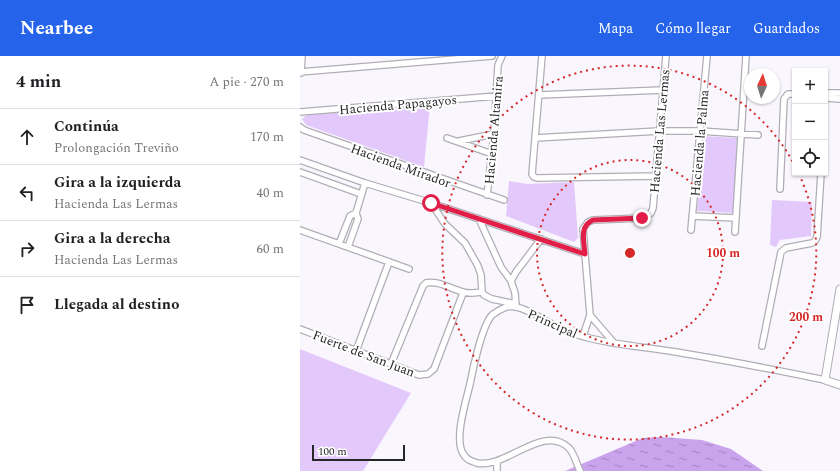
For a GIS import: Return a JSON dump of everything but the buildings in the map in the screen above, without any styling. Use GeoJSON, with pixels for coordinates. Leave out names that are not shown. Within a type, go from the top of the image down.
{"type":"FeatureCollection","features":[{"type":"Feature","properties":{"kind":"street"},"geometry":{"type":"LineString","coordinates":[[302,56],[301,73],[493,56]]}},
{"type":"Feature","properties":{"kind":"street","name":"Hacienda Altamira"},"geometry":{"type":"LineString","coordinates":[[493,56],[498,65]]}},
{"type":"Feature","properties":{"kind":"street","name":"Hacienda Altamira"},"geometry":{"type":"LineString","coordinates":[[487,195],[494,134],[498,65],[502,56]]}},
{"type":"Feature","properties":{"kind":"street"},"geometry":{"type":"LineString","coordinates":[[542,56],[532,174],[534,177],[655,176]]}},
{"type":"Feature","properties":{"kind":"street","name":"Hacienda Las Lermas"},"geometry":{"type":"LineString","coordinates":[[583,336],[590,315],[583,230],[588,222],[593,220],[642,218],[651,214],[653,208],[666,56]]}},
{"type":"Feature","properties":{"kind":"street","name":"Hacienda la Palma"},"geometry":{"type":"LineString","coordinates":[[691,230],[707,56]]}},
{"type":"Feature","properties":{"kind":"street"},"geometry":{"type":"LineString","coordinates":[[735,232],[746,56]]}},
{"type":"Feature","properties":{"kind":"street"},"geometry":{"type":"LineString","coordinates":[[539,95],[663,90]]}},
{"type":"Feature","properties":{"kind":"street"},"geometry":{"type":"LineString","coordinates":[[828,93],[840,93]]}},
{"type":"Feature","properties":{"kind":"street"},"geometry":{"type":"LineString","coordinates":[[780,189],[784,99],[788,94],[792,94]]}},
{"type":"Feature","properties":{"kind":"street","name":"Hacienda Papagayos"},"geometry":{"type":"LineString","coordinates":[[300,112],[497,96]]}},
{"type":"Feature","properties":{"kind":"street"},"geometry":{"type":"LineString","coordinates":[[828,98],[840,99]]}},
{"type":"Feature","properties":{"kind":"street","name":"Hacienda Mirador"},"geometry":{"type":"LineString","coordinates":[[300,127],[312,133],[504,200]]}},
{"type":"Feature","properties":{"kind":"street"},"geometry":{"type":"LineString","coordinates":[[535,138],[659,131],[758,135]]}},
{"type":"Feature","properties":{"kind":"street"},"geometry":{"type":"LineString","coordinates":[[458,142],[494,134]]}},
{"type":"Feature","properties":{"kind":"street"},"geometry":{"type":"LineString","coordinates":[[447,138],[492,154]]}},
{"type":"Feature","properties":{"kind":"street"},"geometry":{"type":"LineString","coordinates":[[300,160],[585,254]]}},
{"type":"Feature","properties":{"kind":"street"},"geometry":{"type":"LineString","coordinates":[[300,172],[361,194]]}},
{"type":"Feature","properties":{"kind":"street"},"geometry":{"type":"LineString","coordinates":[[762,346],[781,252],[783,250],[812,243],[817,237],[821,176]]}},
{"type":"Feature","properties":{"kind":"street"},"geometry":{"type":"LineString","coordinates":[[348,247],[358,219],[356,213],[365,182]]}},
{"type":"Feature","properties":{"kind":"street"},"geometry":{"type":"LineString","coordinates":[[431,203],[445,224],[469,250],[481,275],[482,292],[487,297],[516,306],[515,293],[511,282],[501,267],[479,219]]}},
{"type":"Feature","properties":{"kind":"street"},"geometry":{"type":"LineString","coordinates":[[339,244],[350,216],[356,213]]}},
{"type":"Feature","properties":{"kind":"street"},"geometry":{"type":"LineString","coordinates":[[692,216],[736,218]]}},
{"type":"Feature","properties":{"kind":"street"},"geometry":{"type":"LineString","coordinates":[[300,230],[409,270]]}},
{"type":"Feature","properties":{"kind":"street"},"geometry":{"type":"LineString","coordinates":[[511,282],[516,272],[541,239]]}},
{"type":"Feature","properties":{"kind":"street"},"geometry":{"type":"LineString","coordinates":[[356,351],[389,262]]}},
{"type":"Feature","properties":{"kind":"street"},"geometry":{"type":"LineString","coordinates":[[391,364],[423,286],[426,283],[434,282],[469,294],[482,292]]}},
{"type":"Feature","properties":{"kind":"street"},"geometry":{"type":"LineString","coordinates":[[840,289],[825,380],[840,386]]}},
{"type":"Feature","properties":{"kind":"street","name":"Fuerte de San Juan"},"geometry":{"type":"LineString","coordinates":[[300,329],[419,375],[428,374],[434,369],[463,292]]}},
{"type":"Feature","properties":{"kind":"street","name":"Principal"},"geometry":{"type":"LineString","coordinates":[[580,471],[569,448],[558,442],[543,441],[532,444],[497,461],[482,464],[470,461],[464,455],[461,448],[460,435],[467,394],[486,325],[492,316],[498,311],[507,307],[516,306],[565,331],[583,336],[614,343],[713,358],[825,380]]}},
{"type":"Feature","properties":{"kind":"street"},"geometry":{"type":"LineString","coordinates":[[590,315],[614,343]]}},
{"type":"Feature","properties":{"kind":"street"},"geometry":{"type":"LineString","coordinates":[[497,461],[497,471]]}},
{"type":"Feature","properties":{"kind":"shaded area"},"geometry":{"type":"Polygon","coordinates":[[[430,105],[424,167],[306,125],[302,119],[307,115],[430,105]]]}},
{"type":"Feature","properties":{"kind":"shaded area"},"geometry":{"type":"Polygon","coordinates":[[[704,136],[737,138],[734,213],[697,211],[704,136]]]}},
{"type":"Feature","properties":{"kind":"shaded area"},"geometry":{"type":"Polygon","coordinates":[[[509,181],[528,184],[574,182],[578,238],[574,242],[506,216],[509,181]]]}},
{"type":"Feature","properties":{"kind":"shaded area"},"geometry":{"type":"Polygon","coordinates":[[[772,200],[812,202],[811,236],[780,240],[776,247],[770,245],[772,200]]]}},
{"type":"Feature","properties":{"kind":"shaded area"},"geometry":{"type":"Polygon","coordinates":[[[300,349],[411,393],[363,471],[300,471],[300,349]]]}},
{"type":"Feature","properties":{"kind":"water"},"geometry":{"type":"Polygon","coordinates":[[[661,437],[702,440],[731,449],[763,471],[565,471],[643,438],[661,437]]]}},
{"type":"Feature","properties":{"kind":"route"},"geometry":{"type":"LineString","coordinates":[[431,203],[585,254],[583,230],[588,222],[593,220],[642,218]]}}]}
